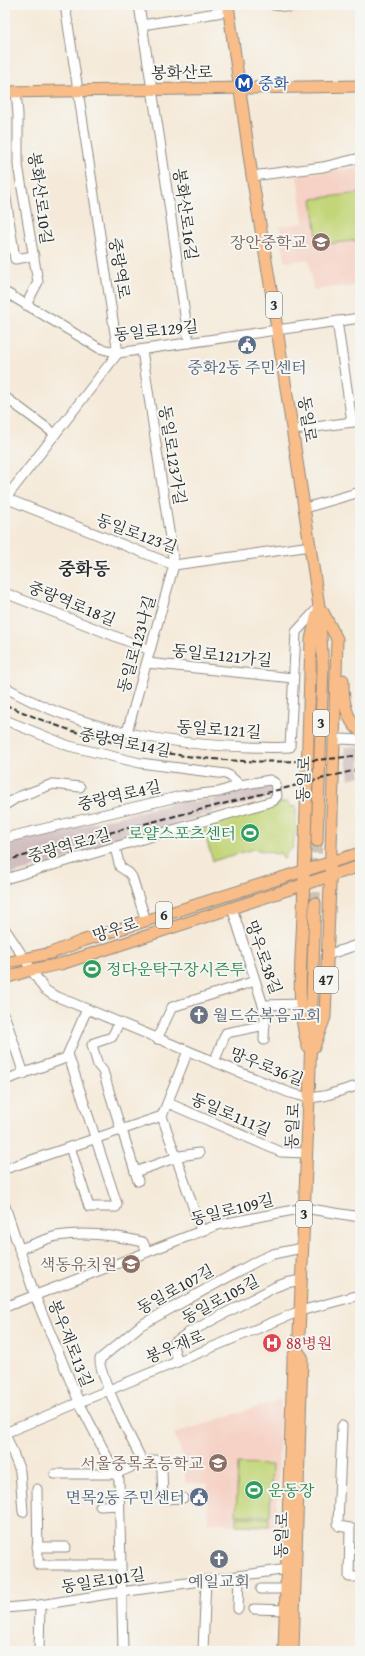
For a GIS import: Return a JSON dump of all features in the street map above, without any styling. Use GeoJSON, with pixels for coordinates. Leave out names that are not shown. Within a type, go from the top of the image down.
{"type":"FeatureCollection","features":[{"type":"Feature","properties":{"kind":"main road","name":"동일로"},"geometry":{"type":"LineString","coordinates":[[228,8],[252,176],[278,330],[319,606],[323,667],[317,841]]}},
{"type":"Feature","properties":{"kind":"main road","name":"봉화산로"},"geometry":{"type":"LineString","coordinates":[[10,91],[360,86]]}},
{"type":"Feature","properties":{"kind":"main road"},"geometry":{"type":"LineString","coordinates":[[319,606],[336,639],[342,655],[343,691],[347,710],[351,721],[360,731]]}},
{"type":"Feature","properties":{"kind":"main road"},"geometry":{"type":"LineString","coordinates":[[310,1058],[303,1031],[301,1004],[303,884],[311,639],[319,606]]}},
{"type":"Feature","properties":{"kind":"main road"},"geometry":{"type":"LineString","coordinates":[[330,863],[336,639]]}},
{"type":"Feature","properties":{"kind":"main road"},"geometry":{"type":"LineString","coordinates":[[305,840],[308,846],[316,848],[326,847],[330,840]]}},
{"type":"Feature","properties":{"kind":"main road","name":"망우로"},"geometry":{"type":"LineString","coordinates":[[5,963],[50,953],[82,941],[360,853]]}},
{"type":"Feature","properties":{"kind":"main road","name":"47"},"geometry":{"type":"LineString","coordinates":[[310,1058],[325,1017],[330,863]]}},
{"type":"Feature","properties":{"kind":"main road"},"geometry":{"type":"LineString","coordinates":[[330,876],[360,866]]}},
{"type":"Feature","properties":{"kind":"main road","name":"망우로"},"geometry":{"type":"LineString","coordinates":[[5,978],[32,970],[61,964],[330,876]]}},
{"type":"Feature","properties":{"kind":"main road"},"geometry":{"type":"LineString","coordinates":[[303,902],[313,896],[322,896],[329,900]]}},
{"type":"Feature","properties":{"kind":"main road","name":"동일로"},"geometry":{"type":"LineString","coordinates":[[284,1651],[288,1569],[292,1360],[297,1350],[300,1311],[315,903]]}},
{"type":"Feature","properties":{"kind":"main road","name":"동일로"},"geometry":{"type":"LineString","coordinates":[[293,1651],[302,1356],[297,1350]]}},
{"type":"Feature","properties":{"kind":"street","name":"중랑역로"},"geometry":{"type":"LineString","coordinates":[[65,5],[118,353]]}},
{"type":"Feature","properties":{"kind":"street","name":"봉화산로16길"},"geometry":{"type":"LineString","coordinates":[[139,5],[153,89],[189,343]]}},
{"type":"Feature","properties":{"kind":"street"},"geometry":{"type":"LineString","coordinates":[[274,5],[290,7],[295,5]]}},
{"type":"Feature","properties":{"kind":"street"},"geometry":{"type":"LineString","coordinates":[[142,25],[228,8]]}},
{"type":"Feature","properties":{"kind":"street","name":"봉화산로10길"},"geometry":{"type":"LineString","coordinates":[[10,91],[18,114],[18,165],[38,282],[26,305]]}},
{"type":"Feature","properties":{"kind":"street"},"geometry":{"type":"LineString","coordinates":[[252,176],[323,167],[360,158]]}},
{"type":"Feature","properties":{"kind":"street"},"geometry":{"type":"LineString","coordinates":[[5,192],[15,259],[34,256]]}},
{"type":"Feature","properties":{"kind":"street","name":"동일로129길"},"geometry":{"type":"LineString","coordinates":[[5,292],[99,348],[118,353],[360,318]]}},
{"type":"Feature","properties":{"kind":"street"},"geometry":{"type":"LineString","coordinates":[[293,430],[356,421],[337,321]]}},
{"type":"Feature","properties":{"kind":"street","name":"동일로123가길"},"geometry":{"type":"LineString","coordinates":[[142,350],[174,565]]}},
{"type":"Feature","properties":{"kind":"street"},"geometry":{"type":"LineString","coordinates":[[5,499],[118,353]]}},
{"type":"Feature","properties":{"kind":"street"},"geometry":{"type":"LineString","coordinates":[[5,397],[55,434]]}},
{"type":"Feature","properties":{"kind":"street"},"geometry":{"type":"LineString","coordinates":[[305,508],[360,492]]}},
{"type":"Feature","properties":{"kind":"street","name":"동일로123길"},"geometry":{"type":"LineString","coordinates":[[5,499],[174,565],[311,546]]}},
{"type":"Feature","properties":{"kind":"street","name":"동일로123나길"},"geometry":{"type":"LineString","coordinates":[[127,732],[174,565]]}},
{"type":"Feature","properties":{"kind":"street","name":"중랑역로18길"},"geometry":{"type":"LineString","coordinates":[[5,593],[150,650]]}},
{"type":"Feature","properties":{"kind":"street","name":"동일로121길"},"geometry":{"type":"LineString","coordinates":[[5,688],[27,700],[61,713],[127,732],[164,740],[217,746],[290,747],[296,632],[319,606]]}},
{"type":"Feature","properties":{"kind":"street","name":"동일로121가길"},"geometry":{"type":"LineString","coordinates":[[147,663],[293,678]]}},
{"type":"Feature","properties":{"kind":"street","name":"중랑역로14길"},"geometry":{"type":"LineString","coordinates":[[5,720],[69,746],[140,763],[226,774],[240,785]]}},
{"type":"Feature","properties":{"kind":"street"},"geometry":{"type":"LineString","coordinates":[[334,742],[341,739],[360,740]]}},
{"type":"Feature","properties":{"kind":"street","name":"중랑역로2길"},"geometry":{"type":"LineString","coordinates":[[5,879],[273,801],[277,796],[275,783],[270,780],[240,785]]}},
{"type":"Feature","properties":{"kind":"street"},"geometry":{"type":"LineString","coordinates":[[5,805],[18,797],[54,784],[80,787]]}},
{"type":"Feature","properties":{"kind":"street","name":"중랑역로4길"},"geometry":{"type":"LineString","coordinates":[[5,838],[181,796],[222,791],[240,785]]}},
{"type":"Feature","properties":{"kind":"street","name":"망우로"},"geometry":{"type":"LineString","coordinates":[[115,848],[120,867],[132,877],[146,921]]}},
{"type":"Feature","properties":{"kind":"street","name":"망우로38길"},"geometry":{"type":"LineString","coordinates":[[232,908],[263,1005],[301,1004]]}},
{"type":"Feature","properties":{"kind":"street"},"geometry":{"type":"LineString","coordinates":[[5,929],[32,970]]}},
{"type":"Feature","properties":{"kind":"street"},"geometry":{"type":"LineString","coordinates":[[327,955],[360,944]]}},
{"type":"Feature","properties":{"kind":"street","name":"망우로36길"},"geometry":{"type":"LineString","coordinates":[[32,970],[44,989],[54,995],[290,1093],[309,1098]]}},
{"type":"Feature","properties":{"kind":"street"},"geometry":{"type":"LineString","coordinates":[[157,1039],[172,1007],[255,981]]}},
{"type":"Feature","properties":{"kind":"street"},"geometry":{"type":"LineString","coordinates":[[263,1005],[265,1015],[264,1040]]}},
{"type":"Feature","properties":{"kind":"street"},"geometry":{"type":"LineString","coordinates":[[5,1080],[64,1059],[68,1054],[87,1009]]}},
{"type":"Feature","properties":{"kind":"street"},"geometry":{"type":"LineString","coordinates":[[5,1017],[24,1074]]}},
{"type":"Feature","properties":{"kind":"street"},"geometry":{"type":"LineString","coordinates":[[119,1023],[112,1037],[92,1045],[98,1065],[103,1071],[137,1177],[176,1157],[199,1154]]}},
{"type":"Feature","properties":{"kind":"street","name":"망우로36길"},"geometry":{"type":"LineString","coordinates":[[214,1062],[226,1033],[265,1025]]}},
{"type":"Feature","properties":{"kind":"street"},"geometry":{"type":"LineString","coordinates":[[188,1051],[162,1116],[201,1230]]}},
{"type":"Feature","properties":{"kind":"street"},"geometry":{"type":"LineString","coordinates":[[68,1054],[117,1204],[116,1207],[89,1207],[70,1147]]}},
{"type":"Feature","properties":{"kind":"street"},"geometry":{"type":"LineString","coordinates":[[309,1098],[324,1096],[360,1085]]}},
{"type":"Feature","properties":{"kind":"street","name":"동일로111길"},"geometry":{"type":"LineString","coordinates":[[168,1103],[281,1152],[306,1153]]}},
{"type":"Feature","properties":{"kind":"street"},"geometry":{"type":"LineString","coordinates":[[5,1169],[162,1116]]}},
{"type":"Feature","properties":{"kind":"street","name":"봉우재로13길"},"geometry":{"type":"LineString","coordinates":[[5,1206],[35,1296],[79,1402],[119,1481],[123,1651]]}},
{"type":"Feature","properties":{"kind":"street"},"geometry":{"type":"LineString","coordinates":[[304,1208],[360,1217]]}},
{"type":"Feature","properties":{"kind":"street","name":"동일로109길"},"geometry":{"type":"LineString","coordinates":[[5,1307],[201,1230],[217,1225],[304,1208]]}},
{"type":"Feature","properties":{"kind":"street"},"geometry":{"type":"LineString","coordinates":[[19,1249],[57,1236],[108,1234],[143,1242],[147,1252]]}},
{"type":"Feature","properties":{"kind":"street","name":"동일로107길"},"geometry":{"type":"LineString","coordinates":[[110,1390],[100,1365],[100,1359],[137,1328],[259,1260],[273,1254],[302,1248]]}},
{"type":"Feature","properties":{"kind":"street","name":"동일로105길"},"geometry":{"type":"LineString","coordinates":[[178,1362],[173,1344],[188,1333],[276,1287],[301,1280]]}},
{"type":"Feature","properties":{"kind":"street","name":"봉우재로"},"geometry":{"type":"LineString","coordinates":[[5,1433],[300,1311],[360,1295]]}},
{"type":"Feature","properties":{"kind":"street"},"geometry":{"type":"LineString","coordinates":[[110,1390],[131,1440],[143,1462]]}},
{"type":"Feature","properties":{"kind":"street"},"geometry":{"type":"LineString","coordinates":[[342,1426],[338,1523],[339,1526],[350,1528],[349,1577],[360,1577]]}},
{"type":"Feature","properties":{"kind":"street"},"geometry":{"type":"LineString","coordinates":[[5,1433],[20,1471],[24,1512]]}},
{"type":"Feature","properties":{"kind":"street"},"geometry":{"type":"LineString","coordinates":[[55,1474],[115,1474],[143,1462],[156,1460],[162,1467],[163,1499],[183,1498]]}},
{"type":"Feature","properties":{"kind":"street"},"geometry":{"type":"LineString","coordinates":[[37,1489],[37,1562],[39,1565],[120,1564]]}},
{"type":"Feature","properties":{"kind":"street"},"geometry":{"type":"LineString","coordinates":[[100,1506],[119,1505]]}},
{"type":"Feature","properties":{"kind":"street"},"geometry":{"type":"LineString","coordinates":[[37,1548],[66,1548]]}},
{"type":"Feature","properties":{"kind":"street","name":"동일로101길"},"geometry":{"type":"LineString","coordinates":[[5,1608],[40,1605],[121,1592],[288,1569]]}},
{"type":"Feature","properties":{"kind":"street"},"geometry":{"type":"LineString","coordinates":[[238,1609],[239,1576]]}},
{"type":"Feature","properties":{"kind":"street"},"geometry":{"type":"LineString","coordinates":[[204,1651],[206,1580]]}},
{"type":"Feature","properties":{"kind":"street"},"geometry":{"type":"LineString","coordinates":[[261,1589],[287,1589]]}},
{"type":"Feature","properties":{"kind":"street"},"geometry":{"type":"LineString","coordinates":[[39,1651],[40,1605]]}},
{"type":"Feature","properties":{"kind":"street"},"geometry":{"type":"LineString","coordinates":[[254,1610],[286,1610]]}},
{"type":"Feature","properties":{"kind":"shaded area","name":"장안중학교"},"geometry":{"type":"Polygon","coordinates":[[[360,166],[360,283],[346,288],[343,286],[313,290],[309,259],[285,262],[280,226],[303,223],[297,175],[360,166]]]}},
{"type":"Feature","properties":{"kind":"shaded area"},"geometry":{"type":"Polygon","coordinates":[[[360,746],[360,776],[349,779],[344,747],[360,746]]]}},
{"type":"Feature","properties":{"kind":"shaded area"},"geometry":{"type":"Polygon","coordinates":[[[271,785],[272,797],[215,811],[213,799],[271,785]]]}},
{"type":"Feature","properties":{"kind":"shaded area"},"geometry":{"type":"Polygon","coordinates":[[[210,799],[214,812],[50,864],[5,876],[5,842],[41,832],[69,829],[185,800],[186,803],[210,799]]]}},
{"type":"Feature","properties":{"kind":"shaded area"},"geometry":{"type":"Polygon","coordinates":[[[281,1399],[276,1528],[229,1526],[226,1523],[208,1522],[207,1484],[185,1483],[185,1461],[174,1434],[281,1399]]]}},
{"type":"Feature","properties":{"kind":"green space"},"geometry":{"type":"Polygon","coordinates":[[[360,193],[360,240],[318,245],[312,199],[360,193]]]}},
{"type":"Feature","properties":{"kind":"green space","name":"로얄스포츠센터"},"geometry":{"type":"Polygon","coordinates":[[[288,801],[290,807],[296,806],[296,827],[293,848],[286,853],[285,858],[283,859],[281,853],[277,854],[254,849],[213,861],[202,826],[288,801]]]}},
{"type":"Feature","properties":{"kind":"green space","name":"운동장"},"geometry":{"type":"Polygon","coordinates":[[[238,1464],[272,1465],[270,1516],[236,1515],[238,1464]]]}},
{"type":"Feature","properties":{"kind":"green space"},"geometry":{"type":"Polygon","coordinates":[[[236,1517],[269,1518],[269,1526],[236,1525],[236,1517]]]}},
{"type":"Feature","properties":{"kind":"tunnel"},"geometry":{"type":"LineString","coordinates":[[315,903],[317,841]]}},
{"type":"Feature","properties":{"kind":"railway"},"geometry":{"type":"LineString","coordinates":[[5,705],[54,725],[97,738],[171,754],[209,759],[247,761],[323,759],[360,755]]}},
{"type":"Feature","properties":{"kind":"railway"},"geometry":{"type":"LineString","coordinates":[[5,861],[360,769]]}},
{"type":"Feature","properties":{"kind":"place","name":"중화"},"geometry":{"type":"Point","coordinates":[244,83]}},
{"type":"Feature","properties":{"kind":"place","name":"장안중학교"},"geometry":{"type":"Point","coordinates":[321,242]}},
{"type":"Feature","properties":{"kind":"place","name":"중화2동 주민센터"},"geometry":{"type":"Point","coordinates":[247,345]}},
{"type":"Feature","properties":{"kind":"place","name":"로얄스포츠센터"},"geometry":{"type":"Point","coordinates":[250,833]}},
{"type":"Feature","properties":{"kind":"place","name":"정다운탁구장시즌투"},"geometry":{"type":"Point","coordinates":[92,969]}},
{"type":"Feature","properties":{"kind":"place","name":"월드순복음교회"},"geometry":{"type":"Point","coordinates":[199,1015]}},
{"type":"Feature","properties":{"kind":"place","name":"색동유치원"},"geometry":{"type":"Point","coordinates":[131,1264]}},
{"type":"Feature","properties":{"kind":"place","name":"88병원"},"geometry":{"type":"Point","coordinates":[272,1343]}},
{"type":"Feature","properties":{"kind":"place","name":"서울중목초등학교"},"geometry":{"type":"Point","coordinates":[218,1463]}},
{"type":"Feature","properties":{"kind":"place","name":"운동장"},"geometry":{"type":"Point","coordinates":[254,1490]}},
{"type":"Feature","properties":{"kind":"place","name":"면목2동 주민센터"},"geometry":{"type":"Point","coordinates":[199,1497]}},
{"type":"Feature","properties":{"kind":"place","name":"예일교회"},"geometry":{"type":"Point","coordinates":[219,1559]}},
{"type":"Feature","properties":{"kind":"district","name":"중화동"},"geometry":{"type":"Point","coordinates":[84,569]}}]}
